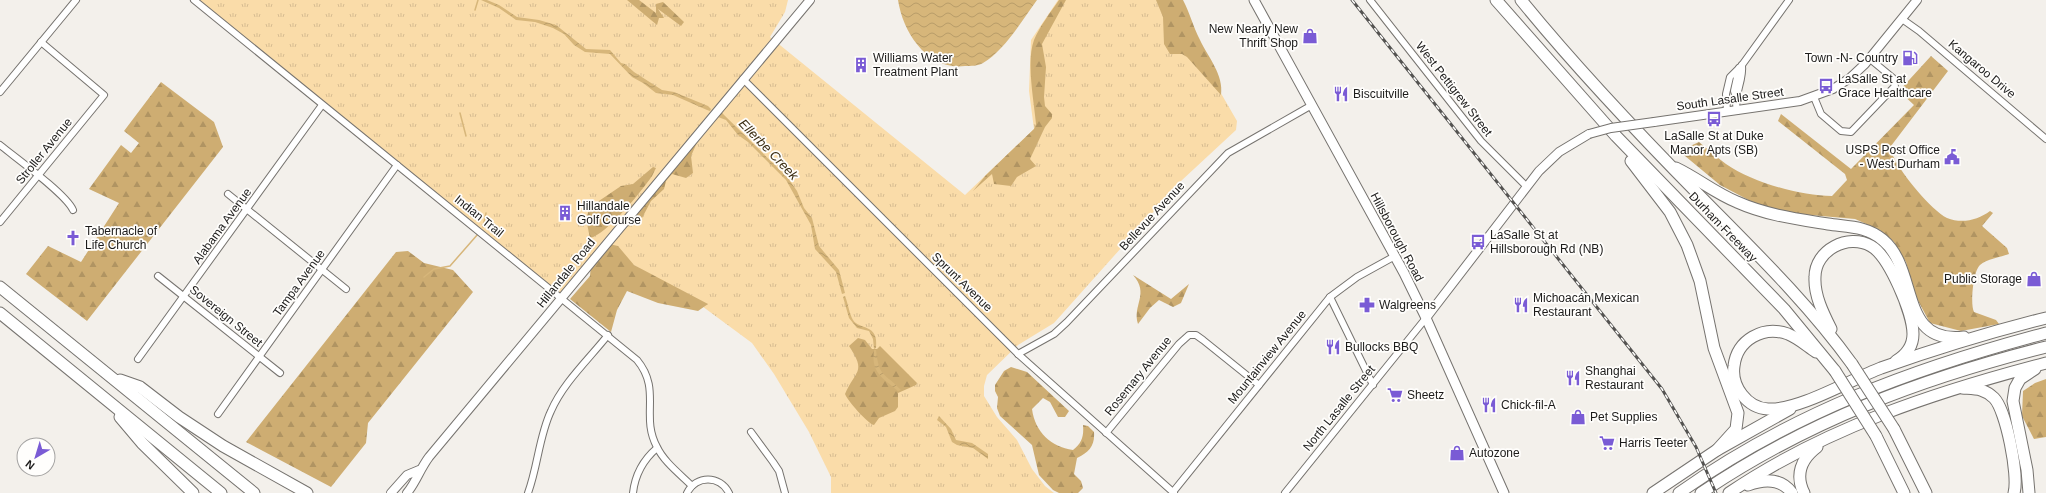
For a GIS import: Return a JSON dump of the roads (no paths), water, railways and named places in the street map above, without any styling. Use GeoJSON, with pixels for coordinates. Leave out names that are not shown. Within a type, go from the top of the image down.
{"type":"FeatureCollection","features":[{"type":"Feature","properties":{"kind":"highway","name":"Durham Freeway"},"geometry":{"type":"LineString","coordinates":[[1496,0],[1579,96],[1784,309],[1825,358],[1835,371],[1876,436],[1904,493]]}},
{"type":"Feature","properties":{"kind":"highway","name":"Durham Freeway"},"geometry":{"type":"LineString","coordinates":[[1521,0],[1585,75],[1670,165],[1797,295],[1838,344],[1894,429],[1924,489],[1930,493]]}},
{"type":"Feature","properties":{"kind":"highway"},"geometry":{"type":"LineString","coordinates":[[1579,96],[1662,200],[1679,228],[1694,262],[1700,281],[1714,348],[1738,413],[1736,429],[1717,450]]}},
{"type":"Feature","properties":{"kind":"highway"},"geometry":{"type":"LineString","coordinates":[[1670,165],[1689,174],[1726,197],[1757,210],[1786,217],[1858,228],[1873,233],[1884,241],[1894,253],[1902,269],[1918,316],[1929,331],[1946,338],[1980,336]]}},
{"type":"Feature","properties":{"kind":"highway"},"geometry":{"type":"LineString","coordinates":[[1838,344],[1818,301],[1815,271],[1822,257],[1831,248],[1843,242],[1861,242],[1879,252],[1890,266],[1912,329],[1910,346],[1905,355],[1882,368]]}},
{"type":"Feature","properties":{"kind":"highway"},"geometry":{"type":"LineString","coordinates":[[0,287],[254,493]]}},
{"type":"Feature","properties":{"kind":"highway"},"geometry":{"type":"LineString","coordinates":[[0,313],[221,493]]}},
{"type":"Feature","properties":{"kind":"highway"},"geometry":{"type":"LineString","coordinates":[[1653,493],[1717,450],[1801,403],[1882,368],[1980,336],[2046,318]]}},
{"type":"Feature","properties":{"kind":"highway"},"geometry":{"type":"LineString","coordinates":[[1801,403],[1777,409],[1765,409],[1747,400],[1738,389],[1733,375],[1737,353],[1745,342],[1752,337],[1772,331],[1789,335],[1825,358]]}},
{"type":"Feature","properties":{"kind":"highway"},"geometry":{"type":"LineString","coordinates":[[1679,493],[1716,467],[1760,442],[1834,404],[1920,370],[1975,352],[2046,333]]}},
{"type":"Feature","properties":{"kind":"highway"},"geometry":{"type":"LineString","coordinates":[[1701,493],[1766,452],[1842,415],[1927,381],[2046,347]]}},
{"type":"Feature","properties":{"kind":"highway"},"geometry":{"type":"LineString","coordinates":[[1730,493],[1772,466],[1829,437],[1909,403],[1952,389],[2046,363]]}},
{"type":"Feature","properties":{"kind":"highway"},"geometry":{"type":"LineString","coordinates":[[2029,493],[2025,458],[2013,408],[2013,395],[2020,379],[2046,363]]}},
{"type":"Feature","properties":{"kind":"highway"},"geometry":{"type":"LineString","coordinates":[[110,376],[140,387],[179,417],[223,446],[307,493]]}},
{"type":"Feature","properties":{"kind":"highway"},"geometry":{"type":"LineString","coordinates":[[1952,389],[1979,389],[1988,393],[1997,401],[2002,413],[2015,467],[2016,482],[2014,493]]}},
{"type":"Feature","properties":{"kind":"highway"},"geometry":{"type":"LineString","coordinates":[[98,393],[142,443],[193,493]]}},
{"type":"Feature","properties":{"kind":"highway"},"geometry":{"type":"LineString","coordinates":[[1804,493],[1799,480],[1804,460],[1829,437]]}},
{"type":"Feature","properties":{"kind":"highway"},"geometry":{"type":"LineString","coordinates":[[1897,477],[1899,493]]}},
{"type":"Feature","properties":{"kind":"highway"},"geometry":{"type":"LineString","coordinates":[[1730,493],[1754,483],[1767,480],[1781,484],[1792,493]]}},
{"type":"Feature","properties":{"kind":"main road","name":"Hillandale Road"},"geometry":{"type":"LineString","coordinates":[[407,493],[414,483],[419,470],[810,0]]}},
{"type":"Feature","properties":{"kind":"main road","name":"Hillsborough Road"},"geometry":{"type":"LineString","coordinates":[[1254,0],[1395,256],[1426,318],[1504,493]]}},
{"type":"Feature","properties":{"kind":"main road","name":"South Lasalle Street"},"geometry":{"type":"LineString","coordinates":[[1527,187],[1552,157],[1573,142],[1589,134],[1611,128],[1790,103],[1814,97],[1838,87],[1856,74],[1870,59],[1917,0]]}},
{"type":"Feature","properties":{"kind":"main road","name":"North Lasalle Street"},"geometry":{"type":"LineString","coordinates":[[1426,318],[1527,187]]}},
{"type":"Feature","properties":{"kind":"main road","name":"Hillandale Road"},"geometry":{"type":"LineString","coordinates":[[391,493],[407,475],[419,470]]}},
{"type":"Feature","properties":{"kind":"street"},"geometry":{"type":"LineString","coordinates":[[0,92],[76,0]]}},
{"type":"Feature","properties":{"kind":"street","name":"Indian Trail"},"geometry":{"type":"LineString","coordinates":[[194,0],[637,360],[649,378],[651,394],[650,426],[657,448],[670,464],[692,486]]}},
{"type":"Feature","properties":{"kind":"street","name":"West Pettigrew Street"},"geometry":{"type":"LineString","coordinates":[[1370,0],[1481,141],[1527,187]]}},
{"type":"Feature","properties":{"kind":"street"},"geometry":{"type":"LineString","coordinates":[[1727,112],[1727,85],[1730,77],[1740,66],[1789,0]]}},
{"type":"Feature","properties":{"kind":"street","name":"Kangaroo Drive"},"geometry":{"type":"LineString","coordinates":[[1902,19],[1919,31],[2046,138]]}},
{"type":"Feature","properties":{"kind":"street","name":"Stroller Avenue"},"geometry":{"type":"LineString","coordinates":[[0,222],[104,95],[42,42]]}},
{"type":"Feature","properties":{"kind":"street"},"geometry":{"type":"LineString","coordinates":[[1814,97],[1818,109],[1823,116],[1841,131],[1851,132],[1895,86],[1893,78],[1870,59]]}},
{"type":"Feature","properties":{"kind":"street"},"geometry":{"type":"LineString","coordinates":[[1737,111],[1736,97],[1743,71],[1740,66]]}},
{"type":"Feature","properties":{"kind":"street","name":"Sprunt Avenue"},"geometry":{"type":"LineString","coordinates":[[743,79],[1018,354],[1173,492]]}},
{"type":"Feature","properties":{"kind":"street","name":"Alabama Avenue"},"geometry":{"type":"LineString","coordinates":[[138,359],[185,297],[322,105]]}},
{"type":"Feature","properties":{"kind":"street","name":"Bellevue Avenue"},"geometry":{"type":"LineString","coordinates":[[1018,354],[1054,334],[1067,322],[1228,153],[1312,105]]}},
{"type":"Feature","properties":{"kind":"street"},"geometry":{"type":"LineString","coordinates":[[0,145],[70,204],[73,210]]}},
{"type":"Feature","properties":{"kind":"street","name":"Tampa Avenue"},"geometry":{"type":"LineString","coordinates":[[218,414],[397,165]]}},
{"type":"Feature","properties":{"kind":"street"},"geometry":{"type":"LineString","coordinates":[[228,194],[346,289]]}},
{"type":"Feature","properties":{"kind":"street","name":"Mountainview Avenue"},"geometry":{"type":"LineString","coordinates":[[1173,492],[1330,297],[1357,276],[1395,256]]}},
{"type":"Feature","properties":{"kind":"street","name":"Sovereign Street"},"geometry":{"type":"LineString","coordinates":[[158,276],[280,374]]}},
{"type":"Feature","properties":{"kind":"street"},"geometry":{"type":"LineString","coordinates":[[1330,297],[1373,385]]}},
{"type":"Feature","properties":{"kind":"street","name":"North Lasalle Street"},"geometry":{"type":"LineString","coordinates":[[1286,493],[1426,318]]}},
{"type":"Feature","properties":{"kind":"street"},"geometry":{"type":"LineString","coordinates":[[528,493],[534,476],[547,420],[554,405],[568,384],[608,335]]}},
{"type":"Feature","properties":{"kind":"street","name":"Rosemary Avenue"},"geometry":{"type":"LineString","coordinates":[[1106,433],[1179,344],[1189,335],[1196,335],[1203,340],[1259,385]]}},
{"type":"Feature","properties":{"kind":"street"},"geometry":{"type":"LineString","coordinates":[[751,432],[779,471],[784,493]]}},
{"type":"Feature","properties":{"kind":"street"},"geometry":{"type":"LineString","coordinates":[[633,493],[638,472],[645,460],[657,448]]}},
{"type":"Feature","properties":{"kind":"street"},"geometry":{"type":"LineString","coordinates":[[687,493],[692,486],[701,480],[712,479],[721,483],[729,493]]}},
{"type":"Feature","properties":{"kind":"water"},"geometry":{"type":"Polygon","coordinates":[[[481,0],[487,0],[499,5],[517,17],[539,20],[556,25],[586,49],[610,50],[621,63],[625,64],[634,72],[662,90],[674,92],[708,106],[711,109],[710,111],[707,110],[673,95],[656,93],[632,77],[610,54],[585,52],[574,45],[564,34],[553,28],[535,22],[516,20],[499,8],[481,0]]]}},
{"type":"Feature","properties":{"kind":"water"},"geometry":{"type":"Polygon","coordinates":[[[898,0],[1037,0],[1006,43],[991,58],[974,66],[952,66],[929,56],[920,47],[905,25],[898,0]]]}},
{"type":"Feature","properties":{"kind":"water"},"geometry":{"type":"Polygon","coordinates":[[[721,112],[788,178],[797,191],[804,208],[812,218],[819,246],[839,270],[845,293],[842,294],[836,272],[815,249],[811,225],[786,180],[748,142],[738,135],[726,120],[718,117],[721,112]]]}},
{"type":"Feature","properties":{"kind":"water"},"geometry":{"type":"Polygon","coordinates":[[[845,296],[853,320],[856,323],[868,328],[875,334],[876,348],[874,349],[873,339],[869,331],[857,328],[849,318],[843,297],[845,296]]]}},
{"type":"Feature","properties":{"kind":"water"},"geometry":{"type":"Polygon","coordinates":[[[874,350],[876,350],[879,366],[883,374],[901,390],[898,391],[879,374],[874,364],[874,350]]]}},
{"type":"Feature","properties":{"kind":"water"},"geometry":{"type":"Polygon","coordinates":[[[939,416],[951,429],[956,440],[972,443],[988,454],[988,459],[973,448],[957,445],[952,442],[946,427],[937,420],[939,416]]]}},
{"type":"Feature","properties":{"kind":"waterway"},"geometry":{"type":"LineString","coordinates":[[475,10],[478,0]]}},
{"type":"Feature","properties":{"kind":"waterway"},"geometry":{"type":"LineString","coordinates":[[460,113],[466,136]]}},
{"type":"Feature","properties":{"kind":"waterway"},"geometry":{"type":"LineString","coordinates":[[483,227],[486,213]]}},
{"type":"Feature","properties":{"kind":"waterway"},"geometry":{"type":"LineString","coordinates":[[424,277],[434,269],[450,266],[478,234]]}},
{"type":"Feature","properties":{"kind":"railway"},"geometry":{"type":"LineString","coordinates":[[1352,0],[1662,389],[1696,447],[1716,493]]}},
{"type":"Feature","properties":{"kind":"place","name":"New Nearly New Thrift Shop"},"geometry":{"type":"Point","coordinates":[1310,36]}},
{"type":"Feature","properties":{"kind":"place","name":"Town -N- Country"},"geometry":{"type":"Point","coordinates":[1910,58]}},
{"type":"Feature","properties":{"kind":"place","name":"Williams Water Treatment Plant"},"geometry":{"type":"Point","coordinates":[861,65]}},
{"type":"Feature","properties":{"kind":"place","name":"LaSalle St at Grace Healthcare"},"geometry":{"type":"Point","coordinates":[1826,86]}},
{"type":"Feature","properties":{"kind":"place","name":"Biscuitville"},"geometry":{"type":"Point","coordinates":[1341,94]}},
{"type":"Feature","properties":{"kind":"place","name":"LaSalle St at Duke Manor Apts (SB)"},"geometry":{"type":"Point","coordinates":[1714,119]}},
{"type":"Feature","properties":{"kind":"place","name":"USPS Post Office - West Durham"},"geometry":{"type":"Point","coordinates":[1952,157]}},
{"type":"Feature","properties":{"kind":"place","name":"Hillandale Golf Course"},"geometry":{"type":"Point","coordinates":[565,213]}},
{"type":"Feature","properties":{"kind":"place","name":"Tabernacle of Life Church"},"geometry":{"type":"Point","coordinates":[73,238]}},
{"type":"Feature","properties":{"kind":"place","name":"LaSalle St at Hillsborough Rd (NB)"},"geometry":{"type":"Point","coordinates":[1478,242]}},
{"type":"Feature","properties":{"kind":"place","name":"Public Storage"},"geometry":{"type":"Point","coordinates":[2034,279]}},
{"type":"Feature","properties":{"kind":"place","name":"Walgreens"},"geometry":{"type":"Point","coordinates":[1367,305]}},
{"type":"Feature","properties":{"kind":"place","name":"Michoacán Mexican Restaurant"},"geometry":{"type":"Point","coordinates":[1521,305]}},
{"type":"Feature","properties":{"kind":"place","name":"Bullocks BBQ"},"geometry":{"type":"Point","coordinates":[1333,347]}},
{"type":"Feature","properties":{"kind":"place","name":"Shanghai Restaurant"},"geometry":{"type":"Point","coordinates":[1573,378]}},
{"type":"Feature","properties":{"kind":"place","name":"Sheetz"},"geometry":{"type":"Point","coordinates":[1395,395]}},
{"type":"Feature","properties":{"kind":"place","name":"Chick-fil-A"},"geometry":{"type":"Point","coordinates":[1489,405]}},
{"type":"Feature","properties":{"kind":"place","name":"Pet Supplies"},"geometry":{"type":"Point","coordinates":[1578,417]}},
{"type":"Feature","properties":{"kind":"place","name":"Harris Teeter"},"geometry":{"type":"Point","coordinates":[1607,443]}},
{"type":"Feature","properties":{"kind":"place","name":"Autozone"},"geometry":{"type":"Point","coordinates":[1457,453]}},
{"type":"Feature","properties":{"kind":"water label","name":"Ellerbe Creek"},"geometry":{"type":"Point","coordinates":[769,149]}}]}
